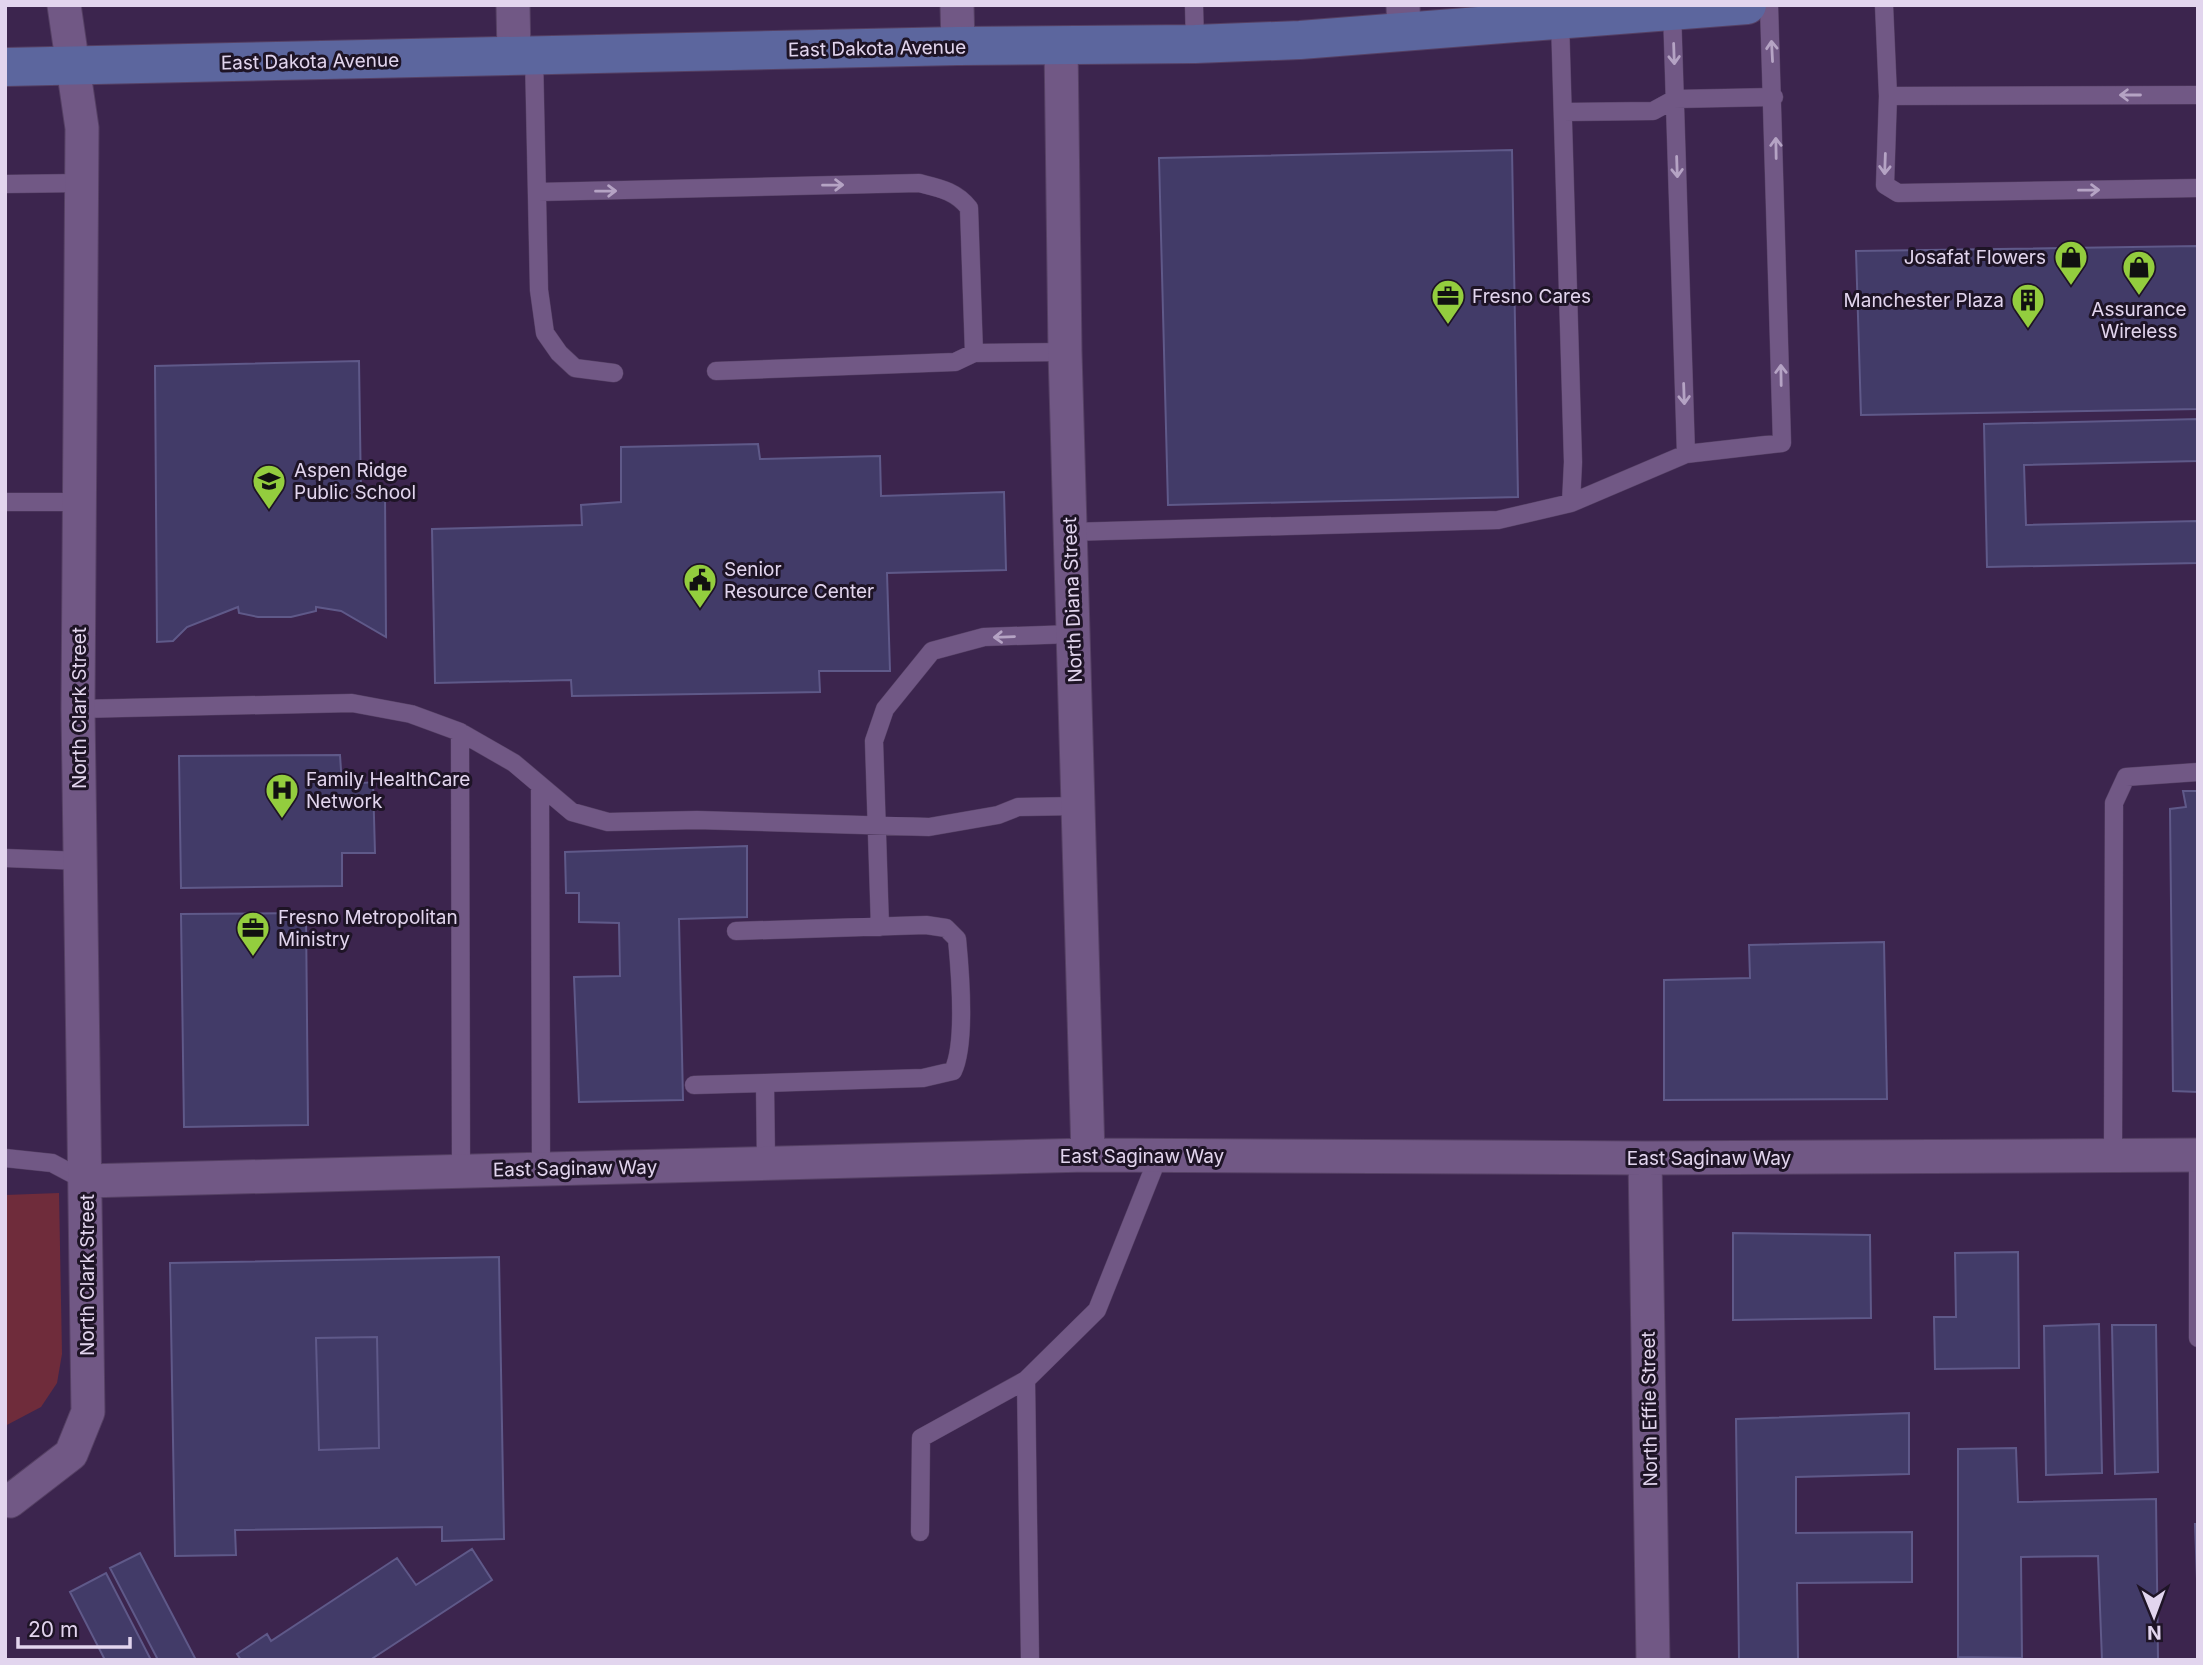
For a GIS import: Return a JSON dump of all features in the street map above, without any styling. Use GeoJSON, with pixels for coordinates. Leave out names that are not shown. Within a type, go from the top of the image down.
{"type":"FeatureCollection","features":[{"type":"Feature","properties":{"kind":"street","name":"North Clark Street"},"geometry":{"type":"LineString","coordinates":[[10,1501],[71,1454],[88,1412],[78,709],[82,128],[64,5]]}},
{"type":"Feature","properties":{"kind":"street"},"geometry":{"type":"LineString","coordinates":[[513,5],[524,56]]}},
{"type":"Feature","properties":{"kind":"street"},"geometry":{"type":"LineString","coordinates":[[957,5],[958,46]]}},
{"type":"Feature","properties":{"kind":"street","name":"East Dakota Avenue"},"geometry":{"type":"LineString","coordinates":[[5,67],[1061,44],[1195,44],[1403,19],[1560,20],[1616,10],[1672,10],[1747,5]]}},
{"type":"Feature","properties":{"kind":"street","name":"North Diana Street"},"geometry":{"type":"LineString","coordinates":[[1061,44],[1065,352],[1088,1155]]}},
{"type":"Feature","properties":{"kind":"street","name":"East Saginaw Way"},"geometry":{"type":"LineString","coordinates":[[86,1181],[1088,1155],[1645,1158],[2198,1155]]}},
{"type":"Feature","properties":{"kind":"street","name":"North Effie Street"},"geometry":{"type":"LineString","coordinates":[[1645,1158],[1653,1660]]}},
{"type":"Feature","properties":{"kind":"lane"},"geometry":{"type":"LineString","coordinates":[[1194,5],[1195,44]]}},
{"type":"Feature","properties":{"kind":"lane"},"geometry":{"type":"LineString","coordinates":[[1070,532],[1498,520],[1571,503],[1686,454],[1782,443],[1774,97],[1769,5]]}},
{"type":"Feature","properties":{"kind":"lane"},"geometry":{"type":"LineString","coordinates":[[1884,5],[1888,96],[1885,185],[1898,194],[2198,188]]}},
{"type":"Feature","properties":{"kind":"lane"},"geometry":{"type":"LineString","coordinates":[[1672,10],[1686,454]]}},
{"type":"Feature","properties":{"kind":"lane"},"geometry":{"type":"LineString","coordinates":[[1560,20],[1573,463],[1571,503]]}},
{"type":"Feature","properties":{"kind":"lane"},"geometry":{"type":"LineString","coordinates":[[524,56],[538,192],[539,290],[545,333],[559,353],[575,368],[614,373]]}},
{"type":"Feature","properties":{"kind":"lane"},"geometry":{"type":"LineString","coordinates":[[1888,96],[2198,95]]}},
{"type":"Feature","properties":{"kind":"lane"},"geometry":{"type":"LineString","coordinates":[[1563,112],[1653,111],[1675,99],[1774,97]]}},
{"type":"Feature","properties":{"kind":"lane"},"geometry":{"type":"LineString","coordinates":[[5,184],[82,183]]}},
{"type":"Feature","properties":{"kind":"lane"},"geometry":{"type":"LineString","coordinates":[[538,192],[919,183],[945,190],[961,198],[969,208],[974,354]]}},
{"type":"Feature","properties":{"kind":"lane"},"geometry":{"type":"LineString","coordinates":[[716,371],[955,362],[974,354],[1065,352]]}},
{"type":"Feature","properties":{"kind":"lane"},"geometry":{"type":"LineString","coordinates":[[5,502],[80,502]]}},
{"type":"Feature","properties":{"kind":"lane"},"geometry":{"type":"LineString","coordinates":[[880,927],[874,741],[885,709],[932,651],[984,637],[1073,635]]}},
{"type":"Feature","properties":{"kind":"lane"},"geometry":{"type":"LineString","coordinates":[[78,709],[352,703],[411,714],[460,732],[514,763],[572,812],[608,822],[698,820],[929,827],[998,815],[1018,807],[1078,806]]}},
{"type":"Feature","properties":{"kind":"lane"},"geometry":{"type":"LineString","coordinates":[[460,732],[461,1171]]}},
{"type":"Feature","properties":{"kind":"lane"},"geometry":{"type":"LineString","coordinates":[[2113,1156],[2114,803],[2126,778],[2198,772]]}},
{"type":"Feature","properties":{"kind":"lane"},"geometry":{"type":"LineString","coordinates":[[540,785],[541,1169]]}},
{"type":"Feature","properties":{"kind":"lane"},"geometry":{"type":"LineString","coordinates":[[5,858],[81,861]]}},
{"type":"Feature","properties":{"kind":"lane"},"geometry":{"type":"LineString","coordinates":[[694,1085],[923,1078],[953,1071],[959,1059],[957,939],[946,928],[736,931]]}},
{"type":"Feature","properties":{"kind":"lane"},"geometry":{"type":"LineString","coordinates":[[765,1083],[766,1163]]}},
{"type":"Feature","properties":{"kind":"lane"},"geometry":{"type":"LineString","coordinates":[[920,1532],[920,1438],[1026,1380],[1097,1310],[1159,1155]]}},
{"type":"Feature","properties":{"kind":"lane"},"geometry":{"type":"LineString","coordinates":[[5,1158],[52,1163],[86,1181]]}},
{"type":"Feature","properties":{"kind":"lane"},"geometry":{"type":"LineString","coordinates":[[2198,1172],[2198,1338]]}},
{"type":"Feature","properties":{"kind":"lane"},"geometry":{"type":"LineString","coordinates":[[1026,1380],[1030,1660]]}},
{"type":"Feature","properties":{"kind":"shaded area"},"geometry":{"type":"Polygon","coordinates":[[[59,1193],[62,1354],[57,1383],[41,1407],[5,1426],[5,1195],[59,1193]]]}},
{"type":"Feature","properties":{"kind":"building"},"geometry":{"type":"Polygon","coordinates":[[[1512,150],[1518,497],[1168,505],[1159,158],[1512,150]]]}},
{"type":"Feature","properties":{"kind":"building","name":"Manchester Plaza"},"geometry":{"type":"Polygon","coordinates":[[[2198,246],[2198,409],[1861,415],[1856,251],[2198,246]]]}},
{"type":"Feature","properties":{"kind":"building"},"geometry":{"type":"Polygon","coordinates":[[[359,361],[361,495],[385,494],[386,637],[341,611],[316,607],[316,611],[291,617],[258,617],[239,613],[238,607],[187,627],[173,641],[157,642],[155,366],[359,361]]]}},
{"type":"Feature","properties":{"kind":"building"},"geometry":{"type":"Polygon","coordinates":[[[2198,419],[2198,461],[2024,465],[2026,525],[2198,521],[2198,563],[1987,567],[1984,424],[2198,419]]]}},
{"type":"Feature","properties":{"kind":"building"},"geometry":{"type":"Polygon","coordinates":[[[758,444],[760,459],[880,456],[881,496],[1004,492],[1006,570],[887,573],[890,671],[819,671],[820,692],[572,696],[571,680],[435,683],[432,529],[582,525],[581,505],[621,502],[621,447],[758,444]]]}},
{"type":"Feature","properties":{"kind":"building"},"geometry":{"type":"Polygon","coordinates":[[[340,755],[342,785],[373,782],[375,853],[342,853],[342,886],[181,888],[179,756],[340,755]]]}},
{"type":"Feature","properties":{"kind":"building"},"geometry":{"type":"Polygon","coordinates":[[[2183,791],[2198,791],[2198,1092],[2173,1091],[2170,809],[2186,807],[2183,791]]]}},
{"type":"Feature","properties":{"kind":"building"},"geometry":{"type":"Polygon","coordinates":[[[747,846],[747,917],[679,919],[683,1100],[579,1102],[574,977],[620,976],[619,923],[579,922],[579,893],[566,893],[565,852],[747,846]]]}},
{"type":"Feature","properties":{"kind":"building"},"geometry":{"type":"Polygon","coordinates":[[[306,913],[308,1125],[184,1127],[181,914],[306,913]]]}},
{"type":"Feature","properties":{"kind":"building"},"geometry":{"type":"Polygon","coordinates":[[[1884,942],[1887,1099],[1664,1100],[1664,980],[1750,978],[1749,945],[1884,942]]]}},
{"type":"Feature","properties":{"kind":"building"},"geometry":{"type":"Polygon","coordinates":[[[1733,1233],[1870,1235],[1871,1318],[1733,1320],[1733,1233]]]}},
{"type":"Feature","properties":{"kind":"building"},"geometry":{"type":"Polygon","coordinates":[[[2018,1252],[2019,1368],[1935,1369],[1934,1317],[1956,1317],[1955,1253],[2018,1252]]]}},
{"type":"Feature","properties":{"kind":"building"},"geometry":{"type":"Polygon","coordinates":[[[499,1257],[504,1539],[442,1541],[442,1527],[235,1530],[236,1555],[175,1556],[170,1263],[499,1257]]]}},
{"type":"Feature","properties":{"kind":"building"},"geometry":{"type":"Polygon","coordinates":[[[2099,1324],[2102,1473],[2046,1475],[2044,1326],[2099,1324]]]}},
{"type":"Feature","properties":{"kind":"building"},"geometry":{"type":"Polygon","coordinates":[[[2112,1325],[2156,1325],[2158,1472],[2115,1474],[2112,1325]]]}},
{"type":"Feature","properties":{"kind":"building"},"geometry":{"type":"Polygon","coordinates":[[[377,1337],[379,1448],[319,1450],[316,1338],[377,1337]]]}},
{"type":"Feature","properties":{"kind":"building"},"geometry":{"type":"Polygon","coordinates":[[[1909,1413],[1909,1474],[1796,1477],[1796,1533],[1912,1532],[1912,1582],[1797,1583],[1798,1660],[1739,1660],[1736,1419],[1909,1413]]]}},
{"type":"Feature","properties":{"kind":"building"},"geometry":{"type":"Polygon","coordinates":[[[2016,1448],[2018,1502],[2156,1499],[2158,1660],[2102,1660],[2098,1556],[2021,1557],[2022,1658],[1958,1657],[1958,1449],[2016,1448]]]}},
{"type":"Feature","properties":{"kind":"building"},"geometry":{"type":"Polygon","coordinates":[[[2195,1524],[2198,1524],[2198,1579],[2197,1579],[2195,1524]]]}},
{"type":"Feature","properties":{"kind":"building"},"geometry":{"type":"Polygon","coordinates":[[[472,1549],[492,1580],[370,1660],[241,1660],[237,1654],[267,1634],[271,1641],[397,1558],[416,1585],[472,1549]]]}},
{"type":"Feature","properties":{"kind":"building"},"geometry":{"type":"Polygon","coordinates":[[[140,1553],[196,1660],[158,1660],[110,1568],[140,1553]]]}},
{"type":"Feature","properties":{"kind":"building"},"geometry":{"type":"Polygon","coordinates":[[[106,1573],[151,1660],[105,1660],[70,1592],[106,1573]]]}},
{"type":"Feature","properties":{"kind":"place","name":"Josafat Flowers"},"geometry":{"type":"Point","coordinates":[2071,287]}},
{"type":"Feature","properties":{"kind":"place","name":"Assurance Wireless"},"geometry":{"type":"Point","coordinates":[2139,297]}},
{"type":"Feature","properties":{"kind":"place","name":"Fresno Cares"},"geometry":{"type":"Point","coordinates":[1448,326]}},
{"type":"Feature","properties":{"kind":"place","name":"Manchester Plaza"},"geometry":{"type":"Point","coordinates":[2028,330]}},
{"type":"Feature","properties":{"kind":"place","name":"Aspen Ridge Public School"},"geometry":{"type":"Point","coordinates":[269,511]}},
{"type":"Feature","properties":{"kind":"place","name":"Senior Resource Center"},"geometry":{"type":"Point","coordinates":[700,610]}},
{"type":"Feature","properties":{"kind":"place","name":"Family HealthCare Network"},"geometry":{"type":"Point","coordinates":[282,820]}},
{"type":"Feature","properties":{"kind":"place","name":"Fresno Metropolitan Ministry"},"geometry":{"type":"Point","coordinates":[253,958]}}]}
